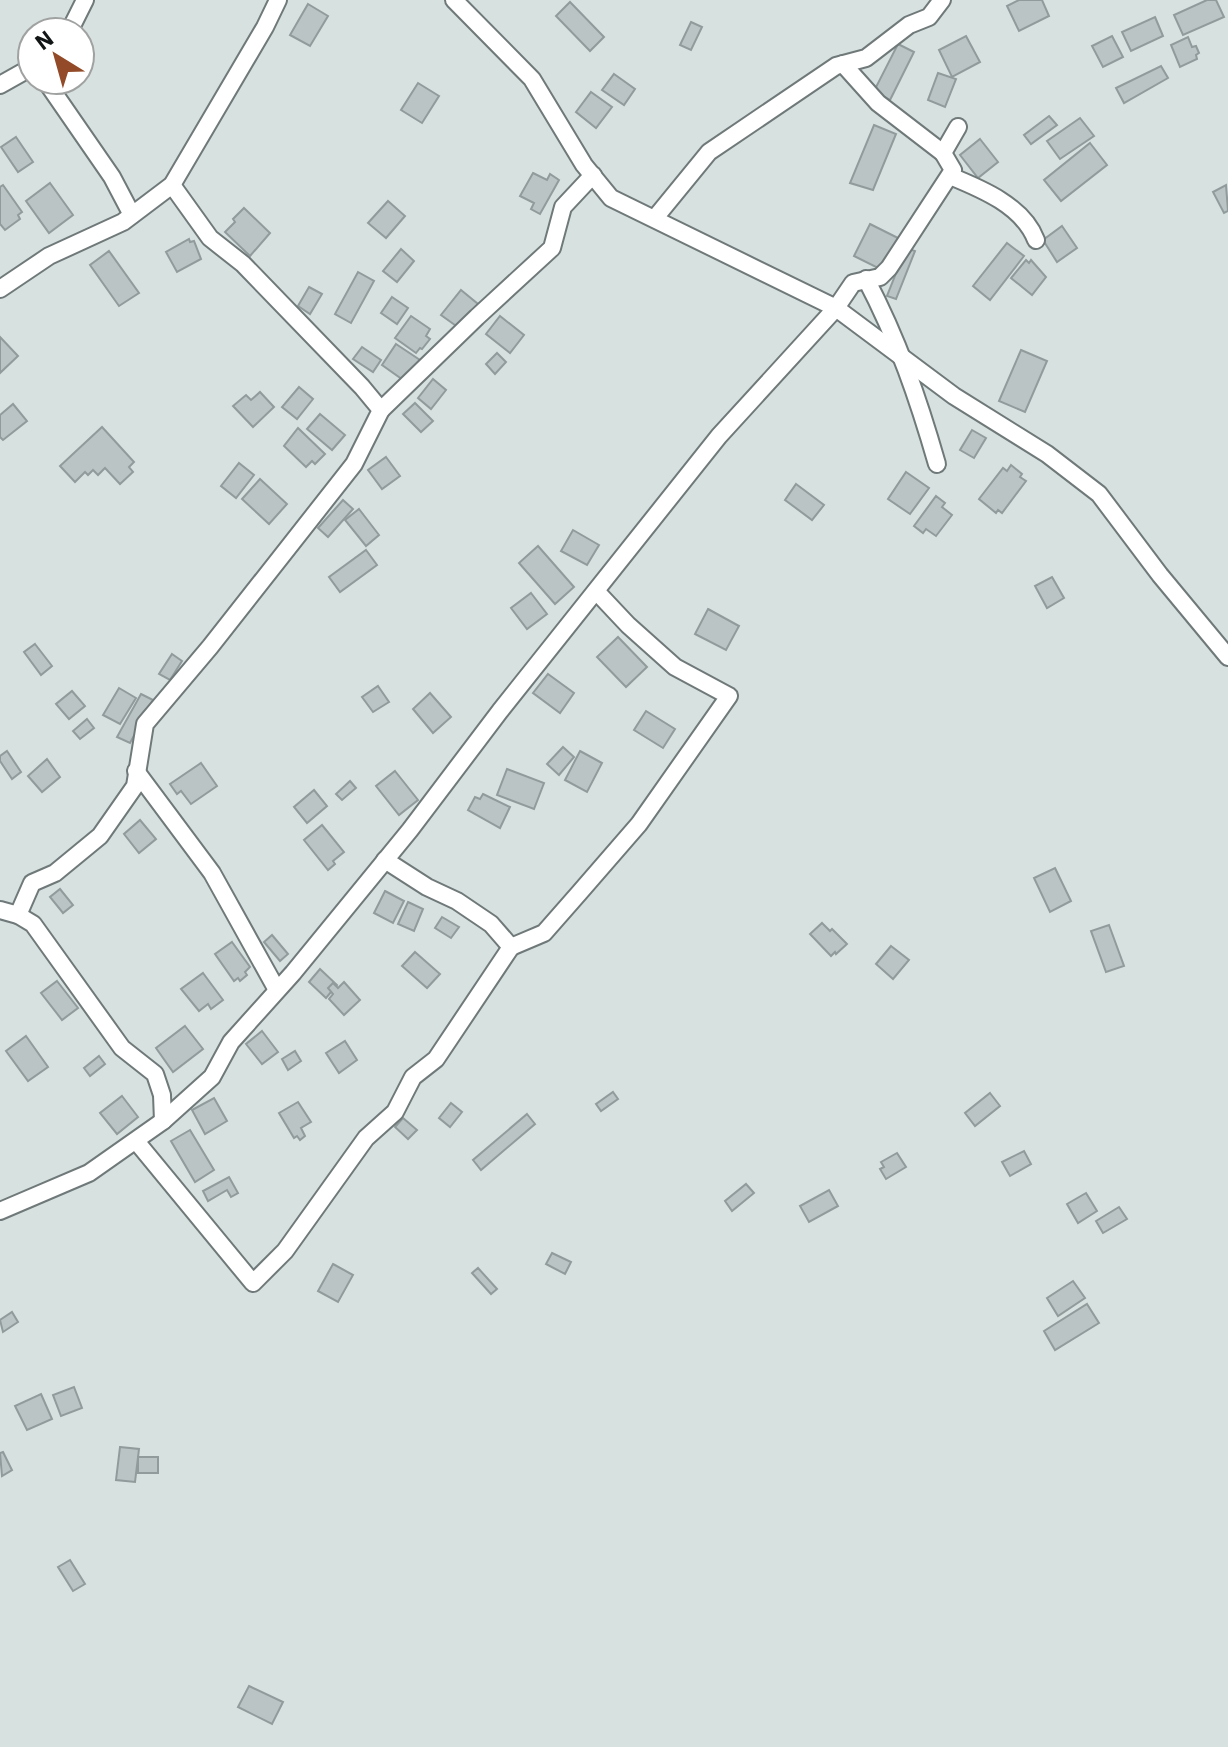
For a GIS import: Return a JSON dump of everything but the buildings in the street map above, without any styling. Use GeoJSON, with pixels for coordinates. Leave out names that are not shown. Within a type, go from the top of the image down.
{"type":"FeatureCollection","features":[{"type":"Feature","properties":{"kind":"street"},"geometry":{"type":"LineString","coordinates":[[0,289],[49,256],[123,222],[172,185],[278,0]]}},
{"type":"Feature","properties":{"kind":"street"},"geometry":{"type":"LineString","coordinates":[[454,0],[532,79],[611,198],[836,308],[954,396],[1047,454],[1099,494],[1160,575],[1228,657]]}},
{"type":"Feature","properties":{"kind":"street"},"geometry":{"type":"LineString","coordinates":[[655,218],[709,152],[787,98],[843,64],[866,58],[909,25],[929,17],[942,0]]}},
{"type":"Feature","properties":{"kind":"street"},"geometry":{"type":"LineString","coordinates":[[0,1211],[89,1173],[163,1121],[212,1077],[231,1042],[385,860],[719,436],[836,308],[853,283],[880,277],[889,268],[953,170],[943,153],[878,103],[843,64]]}},
{"type":"Feature","properties":{"kind":"street"},"geometry":{"type":"LineString","coordinates":[[56,96],[112,177],[132,215]]}},
{"type":"Feature","properties":{"kind":"street"},"geometry":{"type":"LineString","coordinates":[[943,153],[958,127]]}},
{"type":"Feature","properties":{"kind":"street"},"geometry":{"type":"LineString","coordinates":[[18,915],[32,883],[55,873],[100,836],[135,786],[145,724],[210,647],[354,464],[381,410],[552,248],[563,207],[593,175]]}},
{"type":"Feature","properties":{"kind":"street"},"geometry":{"type":"LineString","coordinates":[[950,176],[981,188],[1007,206],[1031,228],[1036,240]]}},
{"type":"Feature","properties":{"kind":"street"},"geometry":{"type":"LineString","coordinates":[[172,185],[210,238],[243,264],[381,410]]}},
{"type":"Feature","properties":{"kind":"street"},"geometry":{"type":"LineString","coordinates":[[866,279],[904,358],[937,464]]}},
{"type":"Feature","properties":{"kind":"street"},"geometry":{"type":"LineString","coordinates":[[136,1141],[253,1283],[285,1251],[366,1138],[395,1112],[413,1077],[436,1059],[511,947],[544,933],[580,892],[639,824],[729,696],[675,667],[596,591]]}},
{"type":"Feature","properties":{"kind":"street"},"geometry":{"type":"LineString","coordinates":[[136,771],[212,873],[277,990]]}},
{"type":"Feature","properties":{"kind":"street"},"geometry":{"type":"LineString","coordinates":[[385,860],[491,924],[511,947]]}},
{"type":"Feature","properties":{"kind":"street"},"geometry":{"type":"LineString","coordinates":[[0,910],[18,915],[33,924],[122,1048],[155,1074],[162,1095],[163,1121]]}}]}
